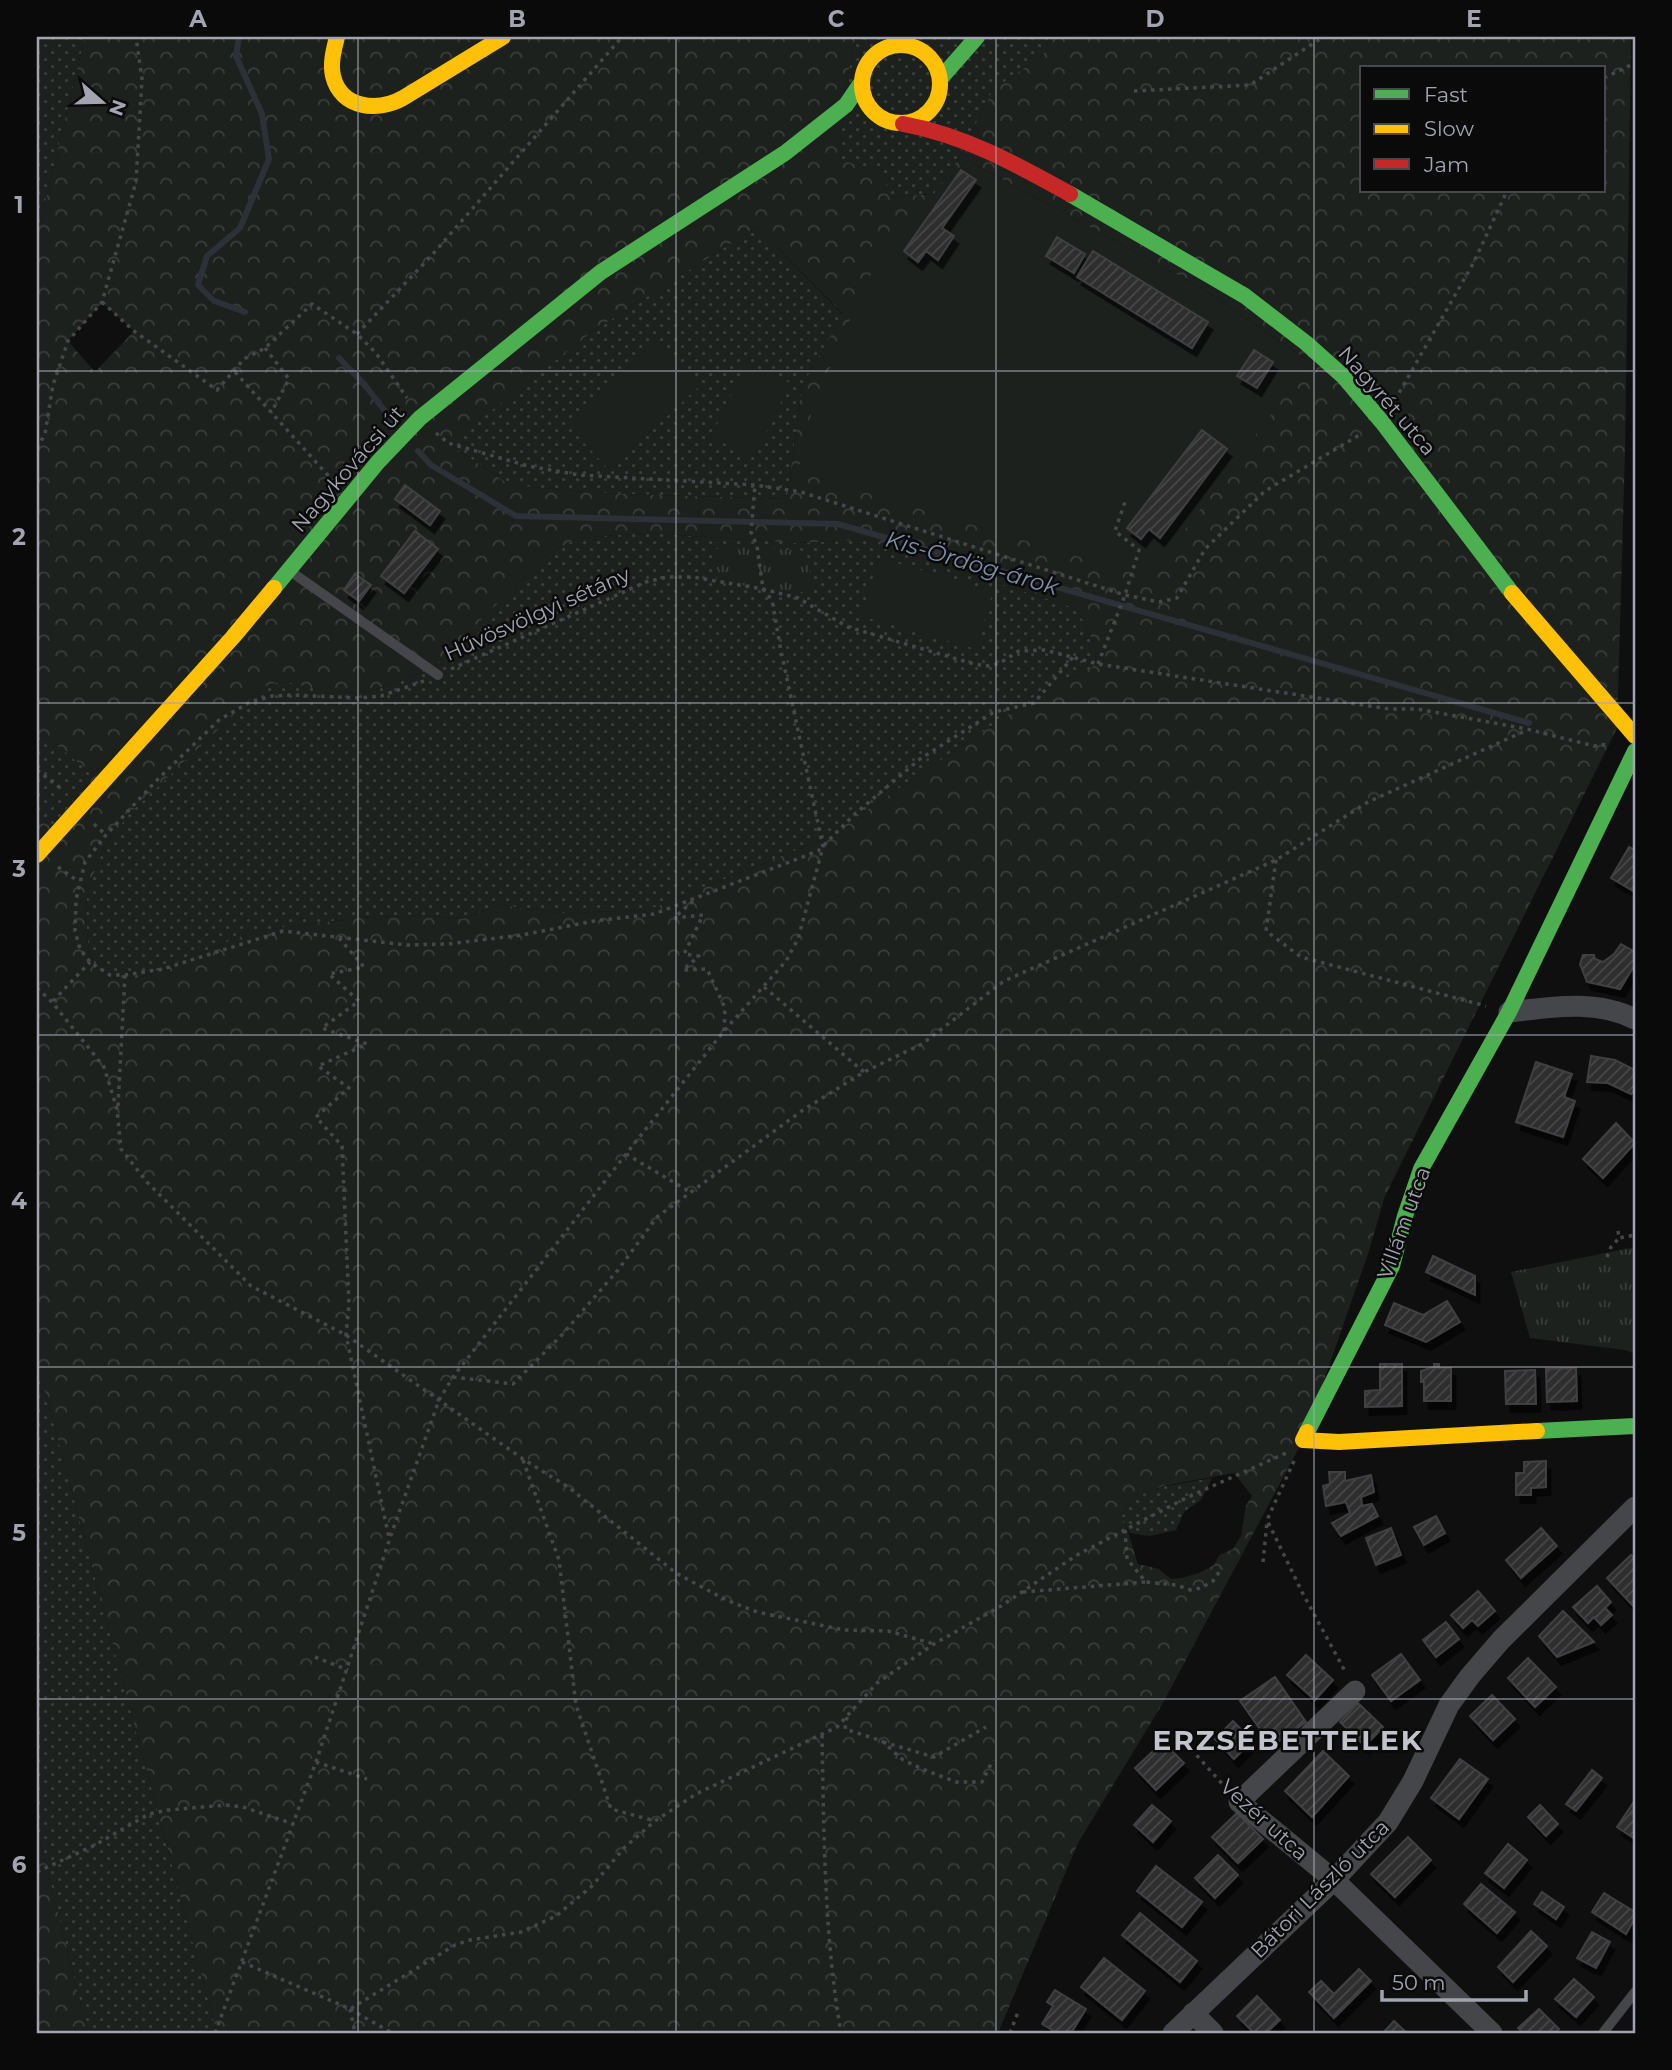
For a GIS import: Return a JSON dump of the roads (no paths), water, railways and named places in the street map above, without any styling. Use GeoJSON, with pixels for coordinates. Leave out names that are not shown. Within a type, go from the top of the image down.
{"type":"FeatureCollection","features":[{"type":"Feature","properties":{"kind":"street"},"geometry":{"type":"LineString","coordinates":[[337,37],[331,68],[333,81],[340,92],[351,100],[371,108],[386,106],[404,97],[503,37]]}},
{"type":"Feature","properties":{"kind":"street"},"geometry":{"type":"LineString","coordinates":[[940,42],[902,43],[886,48],[870,60],[864,69],[862,83],[864,98],[869,108],[880,118],[903,124],[921,118],[931,110],[940,84],[977,37]]}},
{"type":"Feature","properties":{"kind":"street"},"geometry":{"type":"LineString","coordinates":[[869,40],[870,60]]}},
{"type":"Feature","properties":{"kind":"street"},"geometry":{"type":"LineString","coordinates":[[902,43],[926,54],[934,64],[949,110]]}},
{"type":"Feature","properties":{"kind":"street","name":"Nagykovácsi út"},"geometry":{"type":"LineString","coordinates":[[37,855],[233,637],[400,436],[601,272],[785,153],[846,105],[862,83]]}},
{"type":"Feature","properties":{"kind":"street","name":"Nagykovácsi út"},"geometry":{"type":"LineString","coordinates":[[785,153],[853,123],[880,118]]}},
{"type":"Feature","properties":{"kind":"street","name":"Nagyrét utca"},"geometry":{"type":"LineString","coordinates":[[961,123],[999,155]]}},
{"type":"Feature","properties":{"kind":"street","name":"Nagyrét utca"},"geometry":{"type":"LineString","coordinates":[[903,124],[931,129],[999,155],[1130,227],[1245,296],[1306,343],[1344,377],[1382,422],[1523,608],[1631,744]]}},
{"type":"Feature","properties":{"kind":"street","name":"Villám utca"},"geometry":{"type":"LineString","coordinates":[[1631,744],[1509,1012],[1421,1169],[1392,1266],[1303,1440],[1339,1442],[1635,1426]]}},
{"type":"Feature","properties":{"kind":"street"},"geometry":{"type":"LineString","coordinates":[[1509,1012],[1573,1005],[1621,1012],[1635,1019]]}},
{"type":"Feature","properties":{"kind":"street","name":"Bátori László utca"},"geometry":{"type":"LineString","coordinates":[[1173,2033],[1334,1880],[1388,1822],[1413,1781],[1449,1705],[1470,1676],[1501,1640],[1635,1507]]}},
{"type":"Feature","properties":{"kind":"street","name":"Vezér utca"},"geometry":{"type":"LineString","coordinates":[[1355,1691],[1239,1802],[1334,1880],[1492,2033]]}},
{"type":"Feature","properties":{"kind":"street"},"geometry":{"type":"LineString","coordinates":[[1194,2013],[1213,2033]]}},
{"type":"Feature","properties":{"kind":"lane"},"geometry":{"type":"LineString","coordinates":[[290,571],[438,675]]}},
{"type":"Feature","properties":{"kind":"lane"},"geometry":{"type":"LineString","coordinates":[[1603,2033],[1635,1992]]}},
{"type":"Feature","properties":{"kind":"waterway","name":"Kis-Ördög-árok"},"geometry":{"type":"LineString","coordinates":[[239,37],[236,56],[262,114],[269,159],[240,228],[207,256],[198,285],[214,301],[245,312]]}},
{"type":"Feature","properties":{"kind":"waterway","name":"Kis-Ördög-árok"},"geometry":{"type":"LineString","coordinates":[[339,358],[365,385],[394,423]]}},
{"type":"Feature","properties":{"kind":"waterway","name":"Kis-Ördög-árok"},"geometry":{"type":"LineString","coordinates":[[418,451],[431,465],[516,516],[838,524],[1529,723]]}},
{"type":"Feature","properties":{"kind":"district","name":"ERZSÉBETTELEK"},"geometry":{"type":"Point","coordinates":[1288,1740]}}]}
